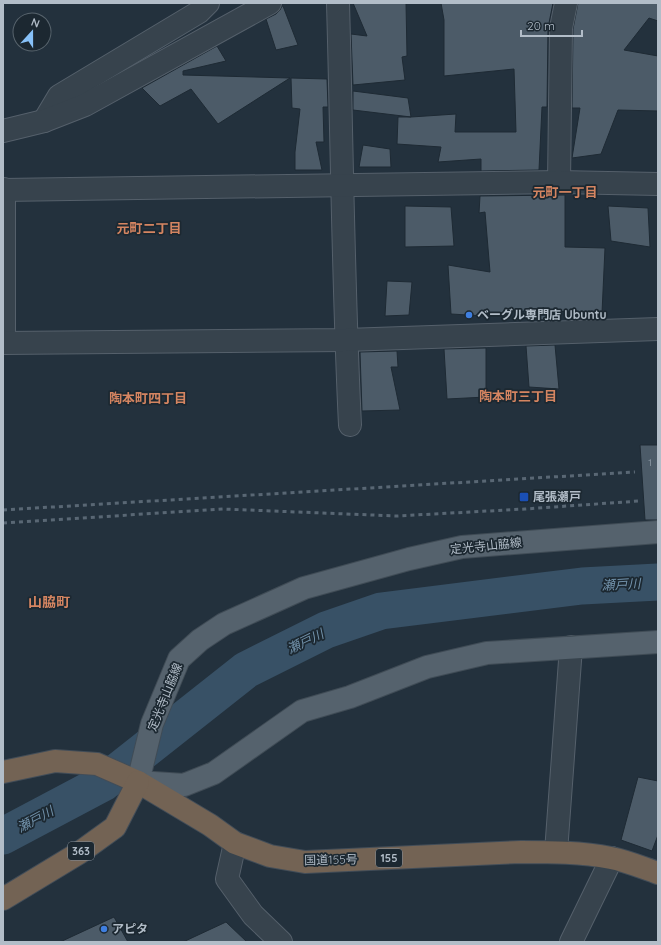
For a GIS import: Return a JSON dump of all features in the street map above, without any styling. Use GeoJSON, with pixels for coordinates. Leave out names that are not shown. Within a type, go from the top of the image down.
{"type":"FeatureCollection","features":[{"type":"Feature","properties":{"kind":"highway","name":"国道155号"},"geometry":{"type":"LineString","coordinates":[[3,772],[55,762],[97,764],[138,782],[210,825],[235,842],[270,856],[305,862],[521,852],[556,852],[586,854],[612,858],[658,873]]}},
{"type":"Feature","properties":{"kind":"highway","name":"363"},"geometry":{"type":"LineString","coordinates":[[3,899],[79,853],[115,827],[138,782]]}},
{"type":"Feature","properties":{"kind":"main road","name":"定光寺山脇線"},"geometry":{"type":"LineString","coordinates":[[138,782],[152,724],[179,659],[200,640],[224,624],[304,588],[409,559],[462,547],[658,532]]}},
{"type":"Feature","properties":{"kind":"main road"},"geometry":{"type":"LineString","coordinates":[[138,782],[184,785],[214,773],[302,711],[350,697],[427,667],[487,653],[658,642]]}},
{"type":"Feature","properties":{"kind":"street"},"geometry":{"type":"LineString","coordinates":[[44,121],[60,96],[199,12],[208,3]]}},
{"type":"Feature","properties":{"kind":"street"},"geometry":{"type":"LineString","coordinates":[[3,131],[44,121],[85,105],[270,3]]}},
{"type":"Feature","properties":{"kind":"street"},"geometry":{"type":"LineString","coordinates":[[338,3],[344,185],[346,340],[350,425]]}},
{"type":"Feature","properties":{"kind":"street"},"geometry":{"type":"LineString","coordinates":[[558,182],[561,28],[566,3]]}},
{"type":"Feature","properties":{"kind":"street"},"geometry":{"type":"LineString","coordinates":[[658,184],[558,182],[4,190],[4,343],[346,340],[658,329]]}},
{"type":"Feature","properties":{"kind":"street"},"geometry":{"type":"LineString","coordinates":[[556,852],[571,647]]}},
{"type":"Feature","properties":{"kind":"street"},"geometry":{"type":"LineString","coordinates":[[235,842],[227,879],[253,915],[281,942]]}},
{"type":"Feature","properties":{"kind":"street"},"geometry":{"type":"LineString","coordinates":[[571,942],[612,858]]}},
{"type":"Feature","properties":{"kind":"building"},"geometry":{"type":"Polygon","coordinates":[[[353,3],[406,3],[407,56],[402,57],[405,80],[353,85],[351,34],[367,36],[353,3]]]}},
{"type":"Feature","properties":{"kind":"building"},"geometry":{"type":"Polygon","coordinates":[[[441,3],[553,3],[548,28],[547,107],[542,107],[539,170],[481,171],[481,159],[438,162],[441,147],[397,144],[398,117],[456,114],[455,132],[516,132],[514,69],[444,76],[444,20],[441,3]]]}},
{"type":"Feature","properties":{"kind":"building"},"geometry":{"type":"Polygon","coordinates":[[[578,3],[658,3],[658,21],[649,18],[624,50],[658,56],[658,111],[618,110],[601,154],[572,158],[580,108],[572,108],[573,29],[578,3]]]}},
{"type":"Feature","properties":{"kind":"building"},"geometry":{"type":"Polygon","coordinates":[[[282,6],[298,45],[276,50],[266,19],[276,14],[282,6]]]}},
{"type":"Feature","properties":{"kind":"building"},"geometry":{"type":"Polygon","coordinates":[[[217,46],[226,61],[183,71],[183,75],[290,78],[218,124],[191,89],[160,106],[142,88],[217,46]]]}},
{"type":"Feature","properties":{"kind":"building"},"geometry":{"type":"Polygon","coordinates":[[[291,78],[327,79],[328,107],[323,107],[324,142],[316,142],[322,170],[295,170],[295,152],[300,109],[292,108],[291,78]]]}},
{"type":"Feature","properties":{"kind":"building"},"geometry":{"type":"Polygon","coordinates":[[[353,91],[408,98],[411,117],[353,110],[353,91]]]}},
{"type":"Feature","properties":{"kind":"building"},"geometry":{"type":"Polygon","coordinates":[[[363,145],[390,149],[391,167],[359,167],[363,145]]]}},
{"type":"Feature","properties":{"kind":"building"},"geometry":{"type":"Polygon","coordinates":[[[565,195],[565,247],[605,248],[602,313],[551,311],[552,320],[525,319],[524,311],[485,314],[485,316],[451,314],[448,265],[490,272],[485,212],[479,213],[480,196],[565,195]]]}},
{"type":"Feature","properties":{"kind":"building"},"geometry":{"type":"Polygon","coordinates":[[[405,206],[451,207],[454,246],[405,247],[405,206]]]}},
{"type":"Feature","properties":{"kind":"building"},"geometry":{"type":"Polygon","coordinates":[[[608,206],[648,208],[650,247],[611,241],[608,206]]]}},
{"type":"Feature","properties":{"kind":"building"},"geometry":{"type":"Polygon","coordinates":[[[387,281],[412,282],[409,315],[385,316],[387,281]]]}},
{"type":"Feature","properties":{"kind":"building"},"geometry":{"type":"Polygon","coordinates":[[[555,345],[559,389],[529,387],[526,346],[555,345]]]}},
{"type":"Feature","properties":{"kind":"building"},"geometry":{"type":"Polygon","coordinates":[[[486,348],[486,397],[447,399],[444,349],[486,348]]]}},
{"type":"Feature","properties":{"kind":"building"},"geometry":{"type":"Polygon","coordinates":[[[397,351],[398,367],[391,367],[400,410],[362,411],[360,352],[397,351]]]}},
{"type":"Feature","properties":{"kind":"building"},"geometry":{"type":"Polygon","coordinates":[[[640,445],[658,445],[658,520],[645,520],[640,445]]]}},
{"type":"Feature","properties":{"kind":"building"},"geometry":{"type":"Polygon","coordinates":[[[638,777],[658,781],[658,835],[652,851],[621,840],[638,777]]]}},
{"type":"Feature","properties":{"kind":"building","name":"アピタ"},"geometry":{"type":"Polygon","coordinates":[[[114,917],[128,942],[60,942],[114,917]]]}},
{"type":"Feature","properties":{"kind":"building","name":"アピタ"},"geometry":{"type":"Polygon","coordinates":[[[226,922],[247,942],[183,942],[226,922]]]}},
{"type":"Feature","properties":{"kind":"waterway","name":"瀬戸川"},"geometry":{"type":"LineString","coordinates":[[3,836],[103,783],[246,670],[326,630],[381,611],[582,586],[658,582]]}},
{"type":"Feature","properties":{"kind":"railway"},"geometry":{"type":"LineString","coordinates":[[3,510],[635,472]]}},
{"type":"Feature","properties":{"kind":"railway"},"geometry":{"type":"LineString","coordinates":[[3,523],[223,509],[397,516],[639,501]]}},
{"type":"Feature","properties":{"kind":"place","name":"ベーグル専門店 Ubuntu"},"geometry":{"type":"Point","coordinates":[469,315]}},
{"type":"Feature","properties":{"kind":"place","name":"尾張瀬戸"},"geometry":{"type":"Point","coordinates":[524,497]}},
{"type":"Feature","properties":{"kind":"place","name":"アピタ"},"geometry":{"type":"Point","coordinates":[104,929]}},
{"type":"Feature","properties":{"kind":"district","name":"元町一丁目"},"geometry":{"type":"Point","coordinates":[565,192]}},
{"type":"Feature","properties":{"kind":"district","name":"元町二丁目"},"geometry":{"type":"Point","coordinates":[149,228]}},
{"type":"Feature","properties":{"kind":"district","name":"陶本町三丁目"},"geometry":{"type":"Point","coordinates":[518,396]}},
{"type":"Feature","properties":{"kind":"district","name":"陶本町四丁目"},"geometry":{"type":"Point","coordinates":[148,398]}},
{"type":"Feature","properties":{"kind":"district","name":"山脇町"},"geometry":{"type":"Point","coordinates":[49,602]}}]}
